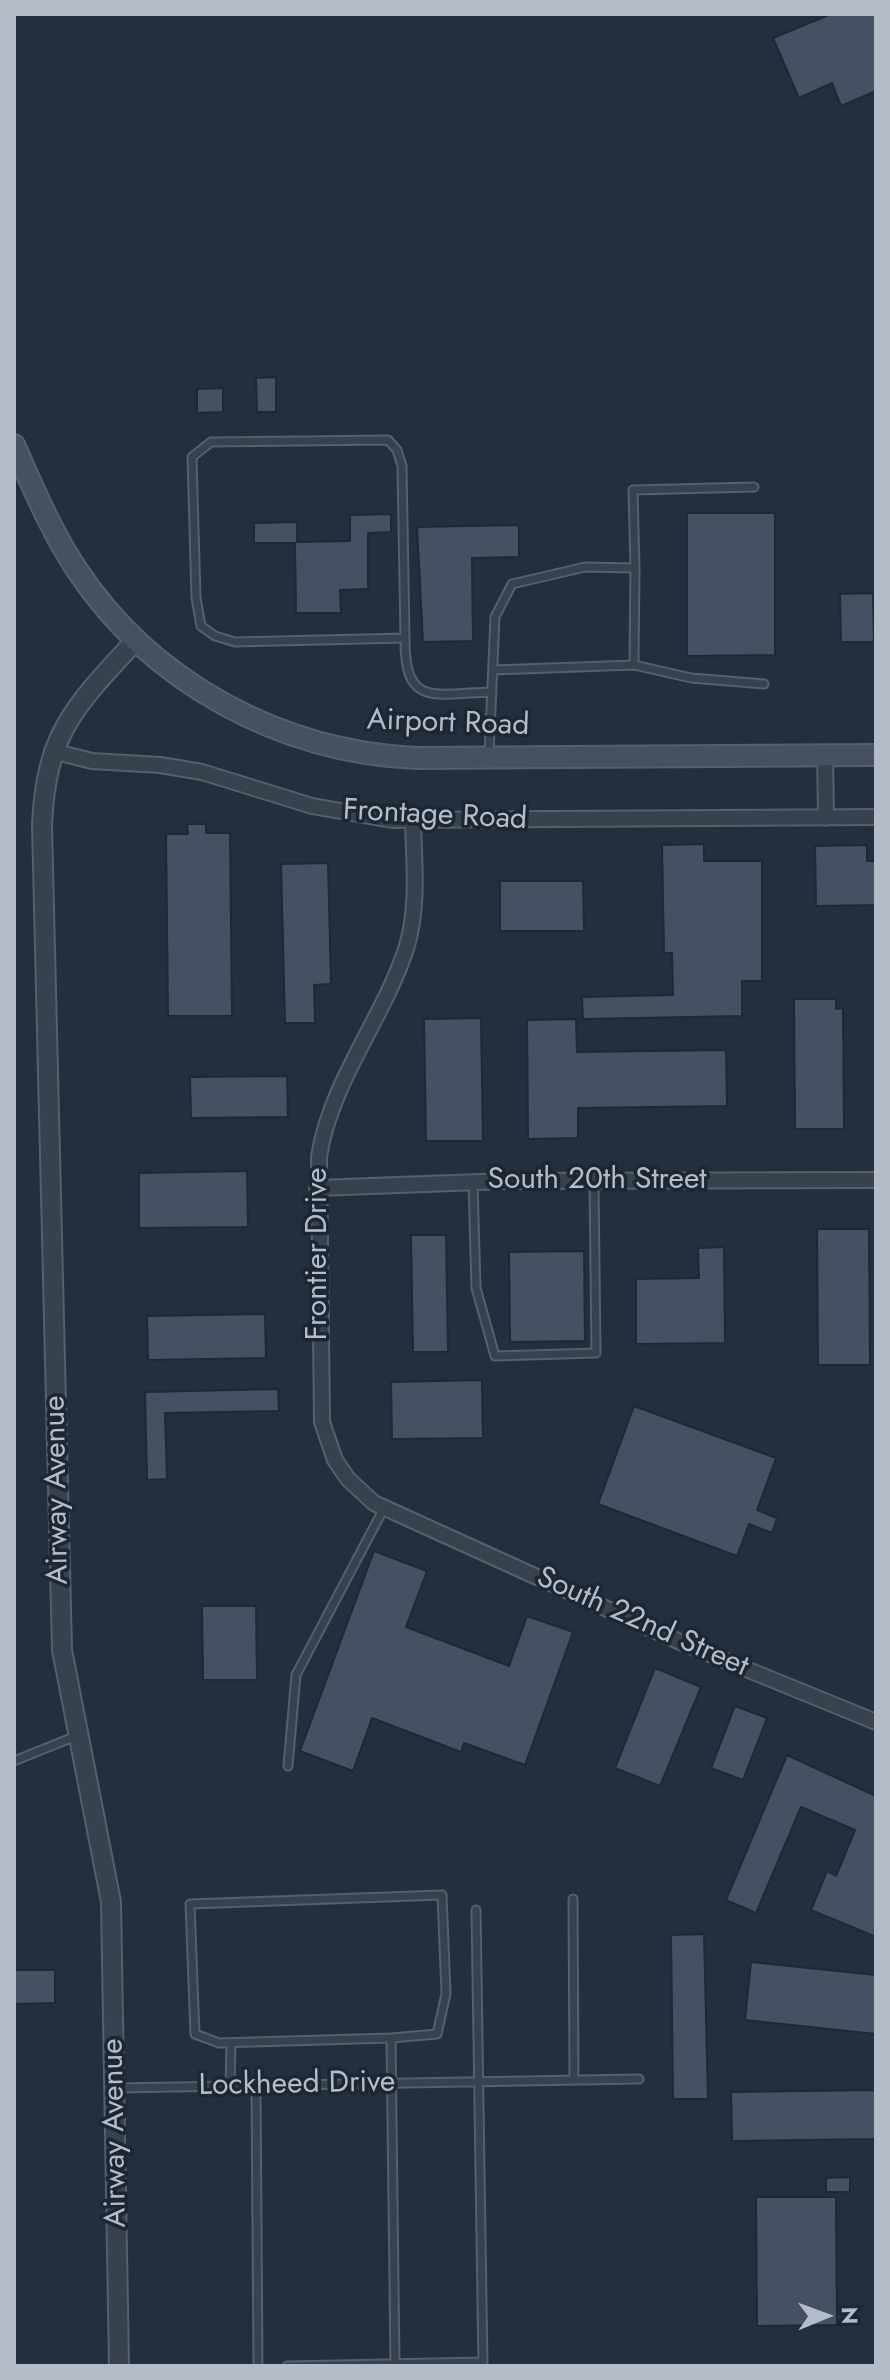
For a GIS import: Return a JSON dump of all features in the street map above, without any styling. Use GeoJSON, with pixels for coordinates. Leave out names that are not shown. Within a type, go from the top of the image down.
{"type":"FeatureCollection","features":[{"type":"Feature","properties":{"kind":"main road","name":"Airport Road"},"geometry":{"type":"LineString","coordinates":[[14,445],[44,512],[77,571],[136,640],[201,692],[292,735],[375,755],[489,758],[876,755]]}},
{"type":"Feature","properties":{"kind":"street","name":"Airway Avenue"},"geometry":{"type":"LineString","coordinates":[[119,2366],[111,1902],[104,1854],[76,1736],[62,1650],[42,825],[52,751],[75,708],[136,640]]}},
{"type":"Feature","properties":{"kind":"street","name":"Frontage Road"},"geometry":{"type":"LineString","coordinates":[[52,751],[92,761],[187,769],[339,813],[413,821],[876,817]]}},
{"type":"Feature","properties":{"kind":"street"},"geometry":{"type":"LineString","coordinates":[[825,756],[826,818]]}},
{"type":"Feature","properties":{"kind":"street","name":"Frontier Drive"},"geometry":{"type":"LineString","coordinates":[[411,1520],[374,1503],[348,1479],[335,1460],[322,1422],[317,1188],[320,1150],[328,1122],[400,964],[410,935],[413,821]]}},
{"type":"Feature","properties":{"kind":"street","name":"South 20th Street"},"geometry":{"type":"LineString","coordinates":[[317,1188],[594,1180],[876,1180]]}},
{"type":"Feature","properties":{"kind":"street","name":"South 22nd Street"},"geometry":{"type":"LineString","coordinates":[[411,1520],[680,1642],[876,1722]]}},
{"type":"Feature","properties":{"kind":"lane"},"geometry":{"type":"LineString","coordinates":[[405,638],[235,642],[215,636],[201,626],[196,598],[192,457],[211,442],[388,440],[397,450],[402,466],[405,638],[405,665],[411,683],[426,693],[492,692]]}},
{"type":"Feature","properties":{"kind":"lane"},"geometry":{"type":"LineString","coordinates":[[634,665],[633,490],[754,487]]}},
{"type":"Feature","properties":{"kind":"lane"},"geometry":{"type":"LineString","coordinates":[[489,758],[495,617],[512,584],[585,567],[635,568]]}},
{"type":"Feature","properties":{"kind":"lane"},"geometry":{"type":"LineString","coordinates":[[493,670],[634,665],[691,678],[764,684]]}},
{"type":"Feature","properties":{"kind":"lane"},"geometry":{"type":"LineString","coordinates":[[473,1182],[476,1288],[495,1356],[596,1353],[594,1180]]}},
{"type":"Feature","properties":{"kind":"lane"},"geometry":{"type":"LineString","coordinates":[[288,1766],[296,1675],[384,1508]]}},
{"type":"Feature","properties":{"kind":"lane"},"geometry":{"type":"LineString","coordinates":[[14,1761],[76,1736]]}},
{"type":"Feature","properties":{"kind":"lane"},"geometry":{"type":"LineString","coordinates":[[442,1895],[446,1994],[437,2034],[391,2038],[219,2043],[195,2034],[190,1904],[442,1895]]}},
{"type":"Feature","properties":{"kind":"lane"},"geometry":{"type":"LineString","coordinates":[[573,1899],[574,2080]]}},
{"type":"Feature","properties":{"kind":"lane"},"geometry":{"type":"LineString","coordinates":[[287,2366],[483,2364],[476,1910]]}},
{"type":"Feature","properties":{"kind":"lane"},"geometry":{"type":"LineString","coordinates":[[391,2038],[395,2363]]}},
{"type":"Feature","properties":{"kind":"lane"},"geometry":{"type":"LineString","coordinates":[[230,2086],[231,2043]]}},
{"type":"Feature","properties":{"kind":"lane","name":"Lockheed Drive"},"geometry":{"type":"LineString","coordinates":[[115,2088],[639,2079]]}},
{"type":"Feature","properties":{"kind":"lane"},"geometry":{"type":"LineString","coordinates":[[256,2086],[258,2366]]}},
{"type":"Feature","properties":{"kind":"building"},"geometry":{"type":"Polygon","coordinates":[[[831,14],[876,14],[876,91],[841,106],[832,83],[799,98],[773,38],[831,14]]]}},
{"type":"Feature","properties":{"kind":"building"},"geometry":{"type":"Polygon","coordinates":[[[276,377],[276,412],[257,412],[256,378],[276,377]]]}},
{"type":"Feature","properties":{"kind":"building"},"geometry":{"type":"Polygon","coordinates":[[[223,388],[223,412],[197,413],[197,389],[223,388]]]}},
{"type":"Feature","properties":{"kind":"building"},"geometry":{"type":"Polygon","coordinates":[[[687,513],[775,513],[775,655],[687,656],[687,513]]]}},
{"type":"Feature","properties":{"kind":"building"},"geometry":{"type":"Polygon","coordinates":[[[391,514],[391,532],[368,533],[368,589],[340,590],[341,613],[296,613],[295,543],[254,543],[254,523],[297,522],[297,542],[350,541],[350,515],[391,514]]]}},
{"type":"Feature","properties":{"kind":"building"},"geometry":{"type":"Polygon","coordinates":[[[519,525],[519,557],[472,558],[473,641],[423,642],[417,527],[519,525]]]}},
{"type":"Feature","properties":{"kind":"building"},"geometry":{"type":"Polygon","coordinates":[[[873,593],[874,642],[841,642],[840,594],[873,593]]]}},
{"type":"Feature","properties":{"kind":"building"},"geometry":{"type":"Polygon","coordinates":[[[187,824],[206,824],[206,833],[230,833],[232,1016],[168,1016],[166,834],[188,834],[187,824]]]}},
{"type":"Feature","properties":{"kind":"building"},"geometry":{"type":"Polygon","coordinates":[[[704,844],[704,861],[762,861],[762,981],[742,981],[742,1016],[583,1019],[582,997],[673,995],[672,953],[664,953],[662,845],[704,844]]]}},
{"type":"Feature","properties":{"kind":"building"},"geometry":{"type":"Polygon","coordinates":[[[867,845],[867,861],[876,861],[876,905],[816,906],[815,846],[867,845]]]}},
{"type":"Feature","properties":{"kind":"building"},"geometry":{"type":"Polygon","coordinates":[[[328,863],[331,984],[314,985],[315,1023],[285,1023],[281,864],[328,863]]]}},
{"type":"Feature","properties":{"kind":"building"},"geometry":{"type":"Polygon","coordinates":[[[500,881],[583,881],[584,931],[500,931],[500,881]]]}},
{"type":"Feature","properties":{"kind":"building"},"geometry":{"type":"Polygon","coordinates":[[[794,999],[836,999],[836,1009],[843,1008],[844,1129],[795,1129],[794,999]]]}},
{"type":"Feature","properties":{"kind":"building"},"geometry":{"type":"Polygon","coordinates":[[[481,1018],[483,1141],[426,1141],[424,1019],[481,1018]]]}},
{"type":"Feature","properties":{"kind":"building"},"geometry":{"type":"Polygon","coordinates":[[[576,1019],[577,1052],[726,1050],[727,1106],[578,1108],[578,1138],[528,1139],[527,1020],[576,1019]]]}},
{"type":"Feature","properties":{"kind":"building"},"geometry":{"type":"Polygon","coordinates":[[[287,1076],[288,1117],[191,1118],[190,1077],[287,1076]]]}},
{"type":"Feature","properties":{"kind":"building"},"geometry":{"type":"Polygon","coordinates":[[[247,1171],[248,1227],[139,1228],[139,1173],[247,1171]]]}},
{"type":"Feature","properties":{"kind":"building"},"geometry":{"type":"Polygon","coordinates":[[[817,1229],[869,1229],[870,1365],[818,1365],[817,1229]]]}},
{"type":"Feature","properties":{"kind":"building"},"geometry":{"type":"Polygon","coordinates":[[[411,1235],[446,1235],[448,1352],[413,1352],[411,1235]]]}},
{"type":"Feature","properties":{"kind":"building"},"geometry":{"type":"Polygon","coordinates":[[[724,1247],[725,1343],[636,1344],[636,1279],[699,1278],[698,1248],[724,1247]]]}},
{"type":"Feature","properties":{"kind":"building"},"geometry":{"type":"Polygon","coordinates":[[[584,1251],[585,1341],[510,1342],[509,1252],[584,1251]]]}},
{"type":"Feature","properties":{"kind":"building"},"geometry":{"type":"Polygon","coordinates":[[[265,1314],[266,1358],[148,1360],[147,1316],[265,1314]]]}},
{"type":"Feature","properties":{"kind":"building"},"geometry":{"type":"Polygon","coordinates":[[[482,1380],[483,1438],[392,1439],[391,1382],[482,1380]]]}},
{"type":"Feature","properties":{"kind":"building"},"geometry":{"type":"Polygon","coordinates":[[[278,1389],[279,1411],[165,1413],[167,1479],[147,1480],[145,1392],[278,1389]]]}},
{"type":"Feature","properties":{"kind":"building"},"geometry":{"type":"Polygon","coordinates":[[[634,1406],[776,1458],[757,1510],[777,1518],[772,1533],[749,1524],[737,1556],[598,1504],[634,1406]]]}},
{"type":"Feature","properties":{"kind":"building"},"geometry":{"type":"Polygon","coordinates":[[[374,1551],[427,1571],[406,1627],[509,1666],[527,1616],[573,1632],[525,1765],[464,1743],[461,1752],[372,1718],[353,1771],[300,1751],[374,1551]]]}},
{"type":"Feature","properties":{"kind":"building"},"geometry":{"type":"Polygon","coordinates":[[[202,1606],[256,1606],[257,1680],[203,1680],[202,1606]]]}},
{"type":"Feature","properties":{"kind":"building"},"geometry":{"type":"Polygon","coordinates":[[[655,1668],[701,1687],[660,1786],[615,1768],[655,1668]]]}},
{"type":"Feature","properties":{"kind":"building"},"geometry":{"type":"Polygon","coordinates":[[[735,1706],[767,1718],[743,1780],[711,1768],[735,1706]]]}},
{"type":"Feature","properties":{"kind":"building"},"geometry":{"type":"Polygon","coordinates":[[[787,1755],[876,1796],[876,1937],[811,1910],[827,1871],[836,1876],[855,1830],[801,1807],[756,1913],[726,1900],[787,1755]]]}},
{"type":"Feature","properties":{"kind":"building"},"geometry":{"type":"Polygon","coordinates":[[[704,1934],[708,2099],[673,2099],[671,1935],[704,1934]]]}},
{"type":"Feature","properties":{"kind":"building"},"geometry":{"type":"Polygon","coordinates":[[[751,1962],[876,1975],[876,2034],[745,2020],[751,1962]]]}},
{"type":"Feature","properties":{"kind":"building"},"geometry":{"type":"Polygon","coordinates":[[[14,1970],[55,1970],[55,2003],[14,2004],[14,1970]]]}},
{"type":"Feature","properties":{"kind":"building"},"geometry":{"type":"Polygon","coordinates":[[[876,2090],[876,2139],[732,2141],[731,2092],[876,2090]]]}},
{"type":"Feature","properties":{"kind":"building"},"geometry":{"type":"Polygon","coordinates":[[[850,2177],[850,2192],[826,2192],[826,2178],[850,2177]]]}},
{"type":"Feature","properties":{"kind":"building"},"geometry":{"type":"Polygon","coordinates":[[[756,2197],[836,2197],[837,2325],[757,2326],[756,2197]]]}}]}
